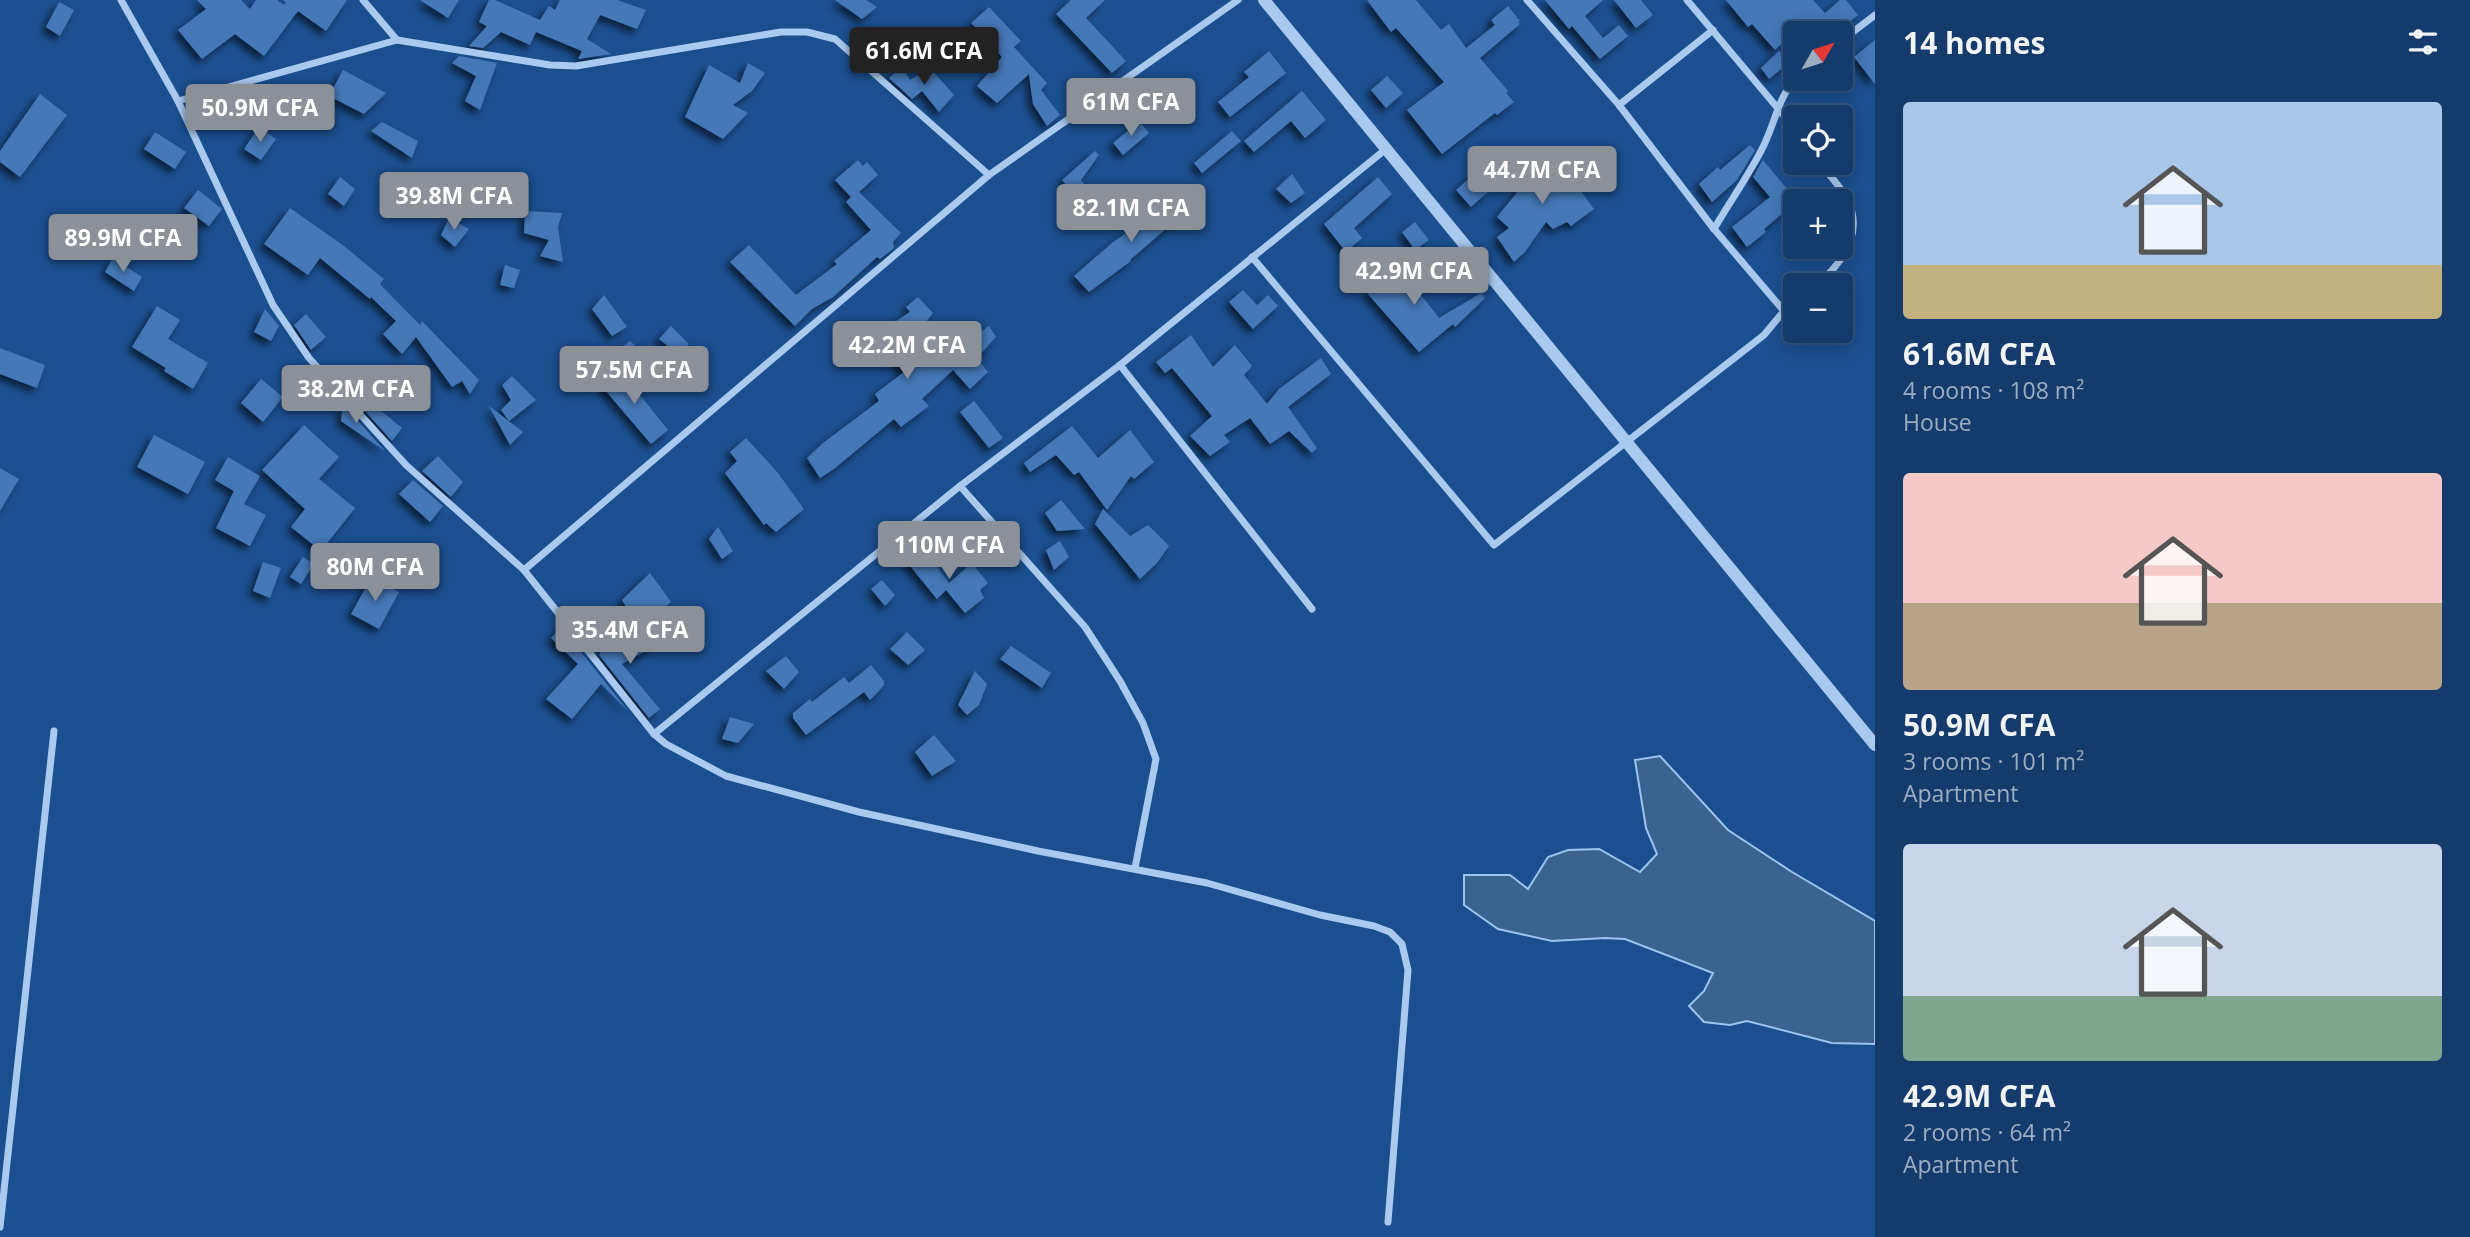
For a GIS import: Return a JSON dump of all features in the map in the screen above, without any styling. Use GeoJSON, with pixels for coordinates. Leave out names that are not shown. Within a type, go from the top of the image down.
{"type":"FeatureCollection","features":[{"type":"Feature","properties":{"kind":"street"},"geometry":{"type":"LineString","coordinates":[[121,0],[178,101],[273,306],[309,358],[405,465],[524,570],[654,734],[666,744],[726,776],[859,812],[1038,851],[1207,883],[1390,932],[1402,944],[1408,970],[1388,1222]]}},
{"type":"Feature","properties":{"kind":"street"},"geometry":{"type":"LineString","coordinates":[[363,0],[397,40]]}},
{"type":"Feature","properties":{"kind":"street"},"geometry":{"type":"LineString","coordinates":[[524,570],[989,175],[1238,0]]}},
{"type":"Feature","properties":{"kind":"street"},"geometry":{"type":"LineString","coordinates":[[1264,0],[1875,744]]}},
{"type":"Feature","properties":{"kind":"street"},"geometry":{"type":"LineString","coordinates":[[1527,0],[1619,105],[1714,229],[1783,310]]}},
{"type":"Feature","properties":{"kind":"street"},"geometry":{"type":"LineString","coordinates":[[1687,0],[1783,113]]}},
{"type":"Feature","properties":{"kind":"street"},"geometry":{"type":"LineString","coordinates":[[1853,32],[1875,15]]}},
{"type":"Feature","properties":{"kind":"street"},"geometry":{"type":"LineString","coordinates":[[1619,105],[1713,30]]}},
{"type":"Feature","properties":{"kind":"street"},"geometry":{"type":"LineString","coordinates":[[178,101],[397,40],[550,65],[576,66],[781,32],[807,32],[835,40],[989,175]]}},
{"type":"Feature","properties":{"kind":"street"},"geometry":{"type":"LineString","coordinates":[[1714,229],[1763,146],[1786,91]]}},
{"type":"Feature","properties":{"kind":"street"},"geometry":{"type":"LineString","coordinates":[[654,734],[960,486],[1120,365],[1386,149]]}},
{"type":"Feature","properties":{"kind":"street"},"geometry":{"type":"LineString","coordinates":[[1828,175],[1849,203],[1855,232],[1842,261],[1830,273]]}},
{"type":"Feature","properties":{"kind":"street"},"geometry":{"type":"LineString","coordinates":[[1252,257],[1494,545],[1750,348],[1783,312]]}},
{"type":"Feature","properties":{"kind":"street"},"geometry":{"type":"LineString","coordinates":[[1120,365],[1312,608]]}},
{"type":"Feature","properties":{"kind":"street"},"geometry":{"type":"LineString","coordinates":[[960,486],[1085,627],[1143,723],[1156,759],[1135,868]]}},
{"type":"Feature","properties":{"kind":"street"},"geometry":{"type":"LineString","coordinates":[[0,1227],[54,731]]}},
{"type":"Feature","properties":{"kind":"water"},"geometry":{"type":"Polygon","coordinates":[[[1660,756],[1728,830],[1875,921],[1875,1044],[1832,1043],[1747,1021],[1730,1025],[1704,1022],[1689,1006],[1704,991],[1713,973],[1625,939],[1552,941],[1498,929],[1464,905],[1464,875],[1510,875],[1528,889],[1548,857],[1568,850],[1599,849],[1640,872],[1657,854],[1646,828],[1635,760],[1660,756]]]}},
{"type":"Feature","properties":{"kind":"building"},"geometry":{"type":"Polygon","coordinates":[[[197,0],[241,0],[250,9],[256,0],[277,0],[284,5],[286,2],[282,0],[347,0],[326,31],[298,11],[264,56],[235,34],[202,59],[178,30],[206,9],[197,0]]]}},
{"type":"Feature","properties":{"kind":"building"},"geometry":{"type":"Polygon","coordinates":[[[420,0],[459,0],[448,18],[420,0]]]}},
{"type":"Feature","properties":{"kind":"building"},"geometry":{"type":"Polygon","coordinates":[[[489,0],[495,0],[540,20],[549,6],[555,10],[560,0],[617,0],[646,10],[637,29],[600,15],[587,39],[611,54],[578,59],[582,51],[536,32],[530,45],[501,32],[483,48],[469,46],[487,26],[479,22],[489,0]]]}},
{"type":"Feature","properties":{"kind":"building"},"geometry":{"type":"Polygon","coordinates":[[[835,0],[866,0],[877,7],[862,19],[835,0]]]}},
{"type":"Feature","properties":{"kind":"building"},"geometry":{"type":"Polygon","coordinates":[[[1071,0],[1105,0],[1086,18],[1126,61],[1112,73],[1056,14],[1071,0]]]}},
{"type":"Feature","properties":{"kind":"building"},"geometry":{"type":"Polygon","coordinates":[[[1367,0],[1416,0],[1441,30],[1449,24],[1466,48],[1495,25],[1491,20],[1508,6],[1520,24],[1480,58],[1514,102],[1497,115],[1495,113],[1442,154],[1407,110],[1444,82],[1396,28],[1391,32],[1367,0]]]}},
{"type":"Feature","properties":{"kind":"building"},"geometry":{"type":"Polygon","coordinates":[[[1545,0],[1603,0],[1585,16],[1603,38],[1619,25],[1628,36],[1600,59],[1572,26],[1569,29],[1545,0]]]}},
{"type":"Feature","properties":{"kind":"building"},"geometry":{"type":"Polygon","coordinates":[[[1614,0],[1641,0],[1653,15],[1636,28],[1614,0]]]}},
{"type":"Feature","properties":{"kind":"building"},"geometry":{"type":"Polygon","coordinates":[[[1726,0],[1813,0],[1825,13],[1840,0],[1846,0],[1858,15],[1850,21],[1783,21],[1783,43],[1775,50],[1752,24],[1748,27],[1726,0]]]}},
{"type":"Feature","properties":{"kind":"building"},"geometry":{"type":"Polygon","coordinates":[[[59,2],[74,10],[60,36],[46,27],[59,2]]]}},
{"type":"Feature","properties":{"kind":"building"},"geometry":{"type":"Polygon","coordinates":[[[989,7],[1021,41],[1014,47],[1047,83],[1041,90],[1060,115],[1047,126],[1033,104],[1029,74],[997,103],[977,86],[1002,57],[971,23],[989,7]]]}},
{"type":"Feature","properties":{"kind":"building"},"geometry":{"type":"Polygon","coordinates":[[[1875,40],[1875,84],[1854,57],[1875,40]]]}},
{"type":"Feature","properties":{"kind":"building"},"geometry":{"type":"Polygon","coordinates":[[[1269,51],[1286,73],[1230,117],[1218,102],[1249,77],[1244,72],[1269,51]]]}},
{"type":"Feature","properties":{"kind":"building"},"geometry":{"type":"Polygon","coordinates":[[[1779,51],[1783,54],[1783,68],[1769,79],[1761,68],[1779,51]]]}},
{"type":"Feature","properties":{"kind":"building"},"geometry":{"type":"Polygon","coordinates":[[[459,56],[497,63],[480,110],[465,101],[476,76],[452,63],[459,56]]]}},
{"type":"Feature","properties":{"kind":"building"},"geometry":{"type":"Polygon","coordinates":[[[748,63],[765,73],[752,91],[733,105],[748,113],[723,139],[685,117],[709,65],[740,83],[748,63]]]}},
{"type":"Feature","properties":{"kind":"building"},"geometry":{"type":"Polygon","coordinates":[[[902,67],[910,80],[930,68],[954,95],[939,112],[922,91],[912,99],[889,78],[902,67]]]}},
{"type":"Feature","properties":{"kind":"building"},"geometry":{"type":"Polygon","coordinates":[[[343,70],[386,93],[364,114],[329,96],[343,70]]]}},
{"type":"Feature","properties":{"kind":"building"},"geometry":{"type":"Polygon","coordinates":[[[1387,76],[1403,93],[1386,108],[1371,90],[1387,76]]]}},
{"type":"Feature","properties":{"kind":"building"},"geometry":{"type":"Polygon","coordinates":[[[1302,91],[1326,120],[1305,138],[1291,121],[1254,152],[1244,141],[1302,91]]]}},
{"type":"Feature","properties":{"kind":"building"},"geometry":{"type":"Polygon","coordinates":[[[40,94],[67,115],[20,177],[0,162],[0,151],[40,94]]]}},
{"type":"Feature","properties":{"kind":"building"},"geometry":{"type":"Polygon","coordinates":[[[382,122],[418,141],[412,158],[371,131],[382,122]]]}},
{"type":"Feature","properties":{"kind":"building"},"geometry":{"type":"Polygon","coordinates":[[[1136,124],[1142,124],[1149,133],[1123,155],[1113,143],[1136,124]]]}},
{"type":"Feature","properties":{"kind":"building"},"geometry":{"type":"Polygon","coordinates":[[[259,127],[276,139],[261,160],[244,149],[259,127]]]}},
{"type":"Feature","properties":{"kind":"building"},"geometry":{"type":"Polygon","coordinates":[[[1232,131],[1241,141],[1202,173],[1194,163],[1232,131]]]}},
{"type":"Feature","properties":{"kind":"building"},"geometry":{"type":"Polygon","coordinates":[[[155,132],[186,152],[175,169],[144,149],[155,132]]]}},
{"type":"Feature","properties":{"kind":"building"},"geometry":{"type":"Polygon","coordinates":[[[1750,145],[1755,150],[1737,180],[1712,202],[1699,184],[1750,145]]]}},
{"type":"Feature","properties":{"kind":"building"},"geometry":{"type":"Polygon","coordinates":[[[1095,151],[1099,155],[1081,180],[1091,193],[1080,201],[1062,180],[1095,151]]]}},
{"type":"Feature","properties":{"kind":"building"},"geometry":{"type":"Polygon","coordinates":[[[1551,151],[1594,209],[1571,226],[1567,222],[1553,229],[1546,222],[1525,252],[1514,262],[1497,237],[1509,228],[1497,217],[1551,151]]]}},
{"type":"Feature","properties":{"kind":"building"},"geometry":{"type":"Polygon","coordinates":[[[858,160],[863,166],[867,162],[878,175],[859,192],[901,233],[893,242],[894,248],[880,259],[877,257],[833,297],[812,309],[795,326],[730,262],[749,245],[796,295],[837,264],[834,261],[871,230],[846,202],[851,197],[835,180],[858,160]]]}},
{"type":"Feature","properties":{"kind":"building"},"geometry":{"type":"Polygon","coordinates":[[[1763,160],[1787,189],[1783,189],[1783,213],[1764,229],[1766,232],[1747,247],[1732,227],[1770,197],[1753,177],[1763,160]]]}},
{"type":"Feature","properties":{"kind":"building"},"geometry":{"type":"Polygon","coordinates":[[[1292,174],[1305,193],[1291,203],[1276,189],[1292,174]]]}},
{"type":"Feature","properties":{"kind":"building"},"geometry":{"type":"Polygon","coordinates":[[[1474,174],[1489,191],[1471,207],[1456,190],[1474,174]]]}},
{"type":"Feature","properties":{"kind":"building"},"geometry":{"type":"Polygon","coordinates":[[[340,177],[355,189],[344,206],[328,194],[340,177]]]}},
{"type":"Feature","properties":{"kind":"building"},"geometry":{"type":"Polygon","coordinates":[[[1378,177],[1392,194],[1354,228],[1362,238],[1346,252],[1324,224],[1378,177]]]}},
{"type":"Feature","properties":{"kind":"building"},"geometry":{"type":"Polygon","coordinates":[[[198,190],[222,209],[209,226],[184,208],[198,190]]]}},
{"type":"Feature","properties":{"kind":"building"},"geometry":{"type":"Polygon","coordinates":[[[1179,192],[1191,207],[1131,261],[1089,292],[1074,276],[1113,242],[1146,220],[1179,192]]]}},
{"type":"Feature","properties":{"kind":"building"},"geometry":{"type":"Polygon","coordinates":[[[290,208],[344,246],[384,279],[380,284],[420,325],[422,321],[479,380],[470,394],[462,381],[452,387],[416,337],[402,354],[383,334],[396,321],[371,297],[370,299],[320,258],[308,275],[264,244],[290,208]]]}},
{"type":"Feature","properties":{"kind":"building"},"geometry":{"type":"Polygon","coordinates":[[[525,211],[562,213],[558,227],[563,262],[540,256],[549,240],[524,233],[525,211]]]}},
{"type":"Feature","properties":{"kind":"building"},"geometry":{"type":"Polygon","coordinates":[[[69,217],[101,240],[92,253],[60,231],[69,217]]]}},
{"type":"Feature","properties":{"kind":"building"},"geometry":{"type":"Polygon","coordinates":[[[449,218],[469,229],[455,247],[441,235],[449,218]]]}},
{"type":"Feature","properties":{"kind":"building"},"geometry":{"type":"Polygon","coordinates":[[[1415,222],[1429,240],[1415,250],[1402,232],[1415,222]]]}},
{"type":"Feature","properties":{"kind":"building"},"geometry":{"type":"Polygon","coordinates":[[[1390,255],[1439,318],[1481,293],[1485,298],[1455,327],[1453,324],[1419,352],[1367,293],[1384,279],[1375,268],[1390,255]]]}},
{"type":"Feature","properties":{"kind":"building"},"geometry":{"type":"Polygon","coordinates":[[[113,258],[142,277],[134,291],[105,272],[113,258]]]}},
{"type":"Feature","properties":{"kind":"building"},"geometry":{"type":"Polygon","coordinates":[[[505,265],[520,270],[514,288],[500,285],[505,265]]]}},
{"type":"Feature","properties":{"kind":"building"},"geometry":{"type":"Polygon","coordinates":[[[1243,290],[1257,305],[1268,295],[1278,306],[1253,329],[1229,302],[1243,290]]]}},
{"type":"Feature","properties":{"kind":"building"},"geometry":{"type":"Polygon","coordinates":[[[604,295],[627,327],[612,336],[592,309],[604,295]]]}},
{"type":"Feature","properties":{"kind":"building"},"geometry":{"type":"Polygon","coordinates":[[[918,297],[933,313],[926,322],[941,341],[946,337],[952,344],[972,329],[976,335],[989,326],[996,337],[977,358],[988,372],[970,389],[953,370],[922,399],[929,406],[901,427],[894,419],[820,478],[807,458],[879,401],[875,394],[904,372],[873,336],[910,312],[906,307],[918,297]]]}},
{"type":"Feature","properties":{"kind":"building"},"geometry":{"type":"Polygon","coordinates":[[[157,306],[180,320],[168,339],[208,363],[193,389],[132,347],[157,306]]]}},
{"type":"Feature","properties":{"kind":"building"},"geometry":{"type":"Polygon","coordinates":[[[265,309],[279,326],[271,341],[254,332],[265,309]]]}},
{"type":"Feature","properties":{"kind":"building"},"geometry":{"type":"Polygon","coordinates":[[[306,314],[326,337],[311,350],[294,325],[306,314]]]}},
{"type":"Feature","properties":{"kind":"building"},"geometry":{"type":"Polygon","coordinates":[[[671,326],[689,344],[680,356],[659,339],[671,326]]]}},
{"type":"Feature","properties":{"kind":"building"},"geometry":{"type":"Polygon","coordinates":[[[1191,335],[1213,367],[1235,345],[1252,366],[1244,375],[1267,404],[1279,389],[1321,358],[1331,374],[1288,407],[1317,448],[1312,453],[1289,431],[1270,444],[1250,418],[1224,435],[1230,442],[1210,456],[1190,436],[1212,416],[1172,368],[1165,373],[1156,362],[1191,335]]]}},
{"type":"Feature","properties":{"kind":"building"},"geometry":{"type":"Polygon","coordinates":[[[630,341],[641,351],[623,365],[612,354],[630,341]]]}},
{"type":"Feature","properties":{"kind":"building"},"geometry":{"type":"Polygon","coordinates":[[[0,348],[45,365],[37,388],[0,374],[0,348]]]}},
{"type":"Feature","properties":{"kind":"building"},"geometry":{"type":"Polygon","coordinates":[[[616,369],[668,430],[651,444],[599,383],[616,369]]]}},
{"type":"Feature","properties":{"kind":"building"},"geometry":{"type":"Polygon","coordinates":[[[512,376],[536,400],[509,421],[501,410],[511,400],[502,385],[512,376]]]}},
{"type":"Feature","properties":{"kind":"building"},"geometry":{"type":"Polygon","coordinates":[[[261,379],[283,397],[263,422],[241,403],[261,379]]]}},
{"type":"Feature","properties":{"kind":"building"},"geometry":{"type":"Polygon","coordinates":[[[345,381],[402,428],[392,441],[344,388],[345,381]]]}},
{"type":"Feature","properties":{"kind":"building"},"geometry":{"type":"Polygon","coordinates":[[[974,401],[1003,438],[989,448],[960,412],[974,401]]]}},
{"type":"Feature","properties":{"kind":"building"},"geometry":{"type":"Polygon","coordinates":[[[343,404],[385,451],[341,421],[343,404]]]}},
{"type":"Feature","properties":{"kind":"building"},"geometry":{"type":"Polygon","coordinates":[[[489,406],[523,432],[510,445],[489,406]]]}},
{"type":"Feature","properties":{"kind":"building"},"geometry":{"type":"Polygon","coordinates":[[[304,425],[339,457],[319,479],[355,508],[321,551],[291,527],[305,509],[262,470],[304,425]]]}},
{"type":"Feature","properties":{"kind":"building"},"geometry":{"type":"Polygon","coordinates":[[[1072,426],[1098,458],[1130,430],[1154,462],[1134,479],[1131,476],[1107,510],[1079,472],[1074,475],[1056,455],[1030,472],[1024,463],[1072,426]]]}},
{"type":"Feature","properties":{"kind":"building"},"geometry":{"type":"Polygon","coordinates":[[[154,435],[205,462],[188,494],[137,467],[154,435]]]}},
{"type":"Feature","properties":{"kind":"building"},"geometry":{"type":"Polygon","coordinates":[[[746,438],[778,473],[804,509],[776,532],[766,523],[764,525],[725,473],[737,461],[730,452],[746,438]]]}},
{"type":"Feature","properties":{"kind":"building"},"geometry":{"type":"Polygon","coordinates":[[[438,456],[463,482],[451,497],[422,471],[438,456]]]}},
{"type":"Feature","properties":{"kind":"building"},"geometry":{"type":"Polygon","coordinates":[[[228,457],[260,476],[244,504],[266,515],[250,546],[216,528],[234,491],[215,480],[228,457]]]}},
{"type":"Feature","properties":{"kind":"building"},"geometry":{"type":"Polygon","coordinates":[[[0,468],[19,479],[0,511],[0,468]]]}},
{"type":"Feature","properties":{"kind":"building"},"geometry":{"type":"Polygon","coordinates":[[[413,480],[443,506],[430,522],[399,494],[413,480]]]}},
{"type":"Feature","properties":{"kind":"building"},"geometry":{"type":"Polygon","coordinates":[[[1061,500],[1085,529],[1057,531],[1045,513],[1061,500]]]}},
{"type":"Feature","properties":{"kind":"building"},"geometry":{"type":"Polygon","coordinates":[[[1103,509],[1130,536],[1148,525],[1169,546],[1157,563],[1140,579],[1095,524],[1103,509]]]}},
{"type":"Feature","properties":{"kind":"building"},"geometry":{"type":"Polygon","coordinates":[[[718,527],[733,551],[722,559],[709,539],[718,527]]]}},
{"type":"Feature","properties":{"kind":"building"},"geometry":{"type":"Polygon","coordinates":[[[1060,541],[1069,557],[1054,570],[1046,550],[1060,541]]]}},
{"type":"Feature","properties":{"kind":"building"},"geometry":{"type":"Polygon","coordinates":[[[923,547],[949,583],[972,563],[988,583],[980,590],[984,598],[965,613],[946,590],[937,599],[906,561],[923,547]]]}},
{"type":"Feature","properties":{"kind":"building"},"geometry":{"type":"Polygon","coordinates":[[[303,557],[314,564],[301,584],[290,577],[303,557]]]}},
{"type":"Feature","properties":{"kind":"building"},"geometry":{"type":"Polygon","coordinates":[[[263,562],[281,568],[270,598],[253,591],[263,562]]]}},
{"type":"Feature","properties":{"kind":"building"},"geometry":{"type":"Polygon","coordinates":[[[650,573],[671,602],[643,626],[631,615],[622,600],[650,573]]]}},
{"type":"Feature","properties":{"kind":"building"},"geometry":{"type":"Polygon","coordinates":[[[371,578],[399,592],[379,629],[351,614],[371,578]]]}},
{"type":"Feature","properties":{"kind":"building"},"geometry":{"type":"Polygon","coordinates":[[[882,580],[895,595],[885,606],[871,589],[882,580]]]}},
{"type":"Feature","properties":{"kind":"building"},"geometry":{"type":"Polygon","coordinates":[[[561,627],[629,712],[601,684],[572,719],[546,699],[578,664],[551,638],[561,627]]]}},
{"type":"Feature","properties":{"kind":"building"},"geometry":{"type":"Polygon","coordinates":[[[636,627],[653,647],[622,664],[660,709],[649,718],[599,655],[602,650],[636,627]]]}},
{"type":"Feature","properties":{"kind":"building"},"geometry":{"type":"Polygon","coordinates":[[[907,632],[925,650],[908,665],[890,649],[907,632]]]}},
{"type":"Feature","properties":{"kind":"building"},"geometry":{"type":"Polygon","coordinates":[[[1011,646],[1051,673],[1042,688],[1000,659],[1011,646]]]}},
{"type":"Feature","properties":{"kind":"building"},"geometry":{"type":"Polygon","coordinates":[[[786,656],[799,672],[784,689],[766,671],[786,656]]]}},
{"type":"Feature","properties":{"kind":"building"},"geometry":{"type":"Polygon","coordinates":[[[871,665],[884,681],[877,693],[870,700],[864,692],[806,735],[793,718],[793,713],[844,677],[849,683],[871,665]]]}},
{"type":"Feature","properties":{"kind":"building"},"geometry":{"type":"Polygon","coordinates":[[[975,671],[987,684],[979,705],[967,715],[958,705],[975,671]]]}},
{"type":"Feature","properties":{"kind":"building"},"geometry":{"type":"Polygon","coordinates":[[[730,717],[754,724],[738,743],[722,739],[730,717]]]}},
{"type":"Feature","properties":{"kind":"building"},"geometry":{"type":"Polygon","coordinates":[[[934,735],[956,761],[932,776],[915,752],[934,735]]]}}]}
